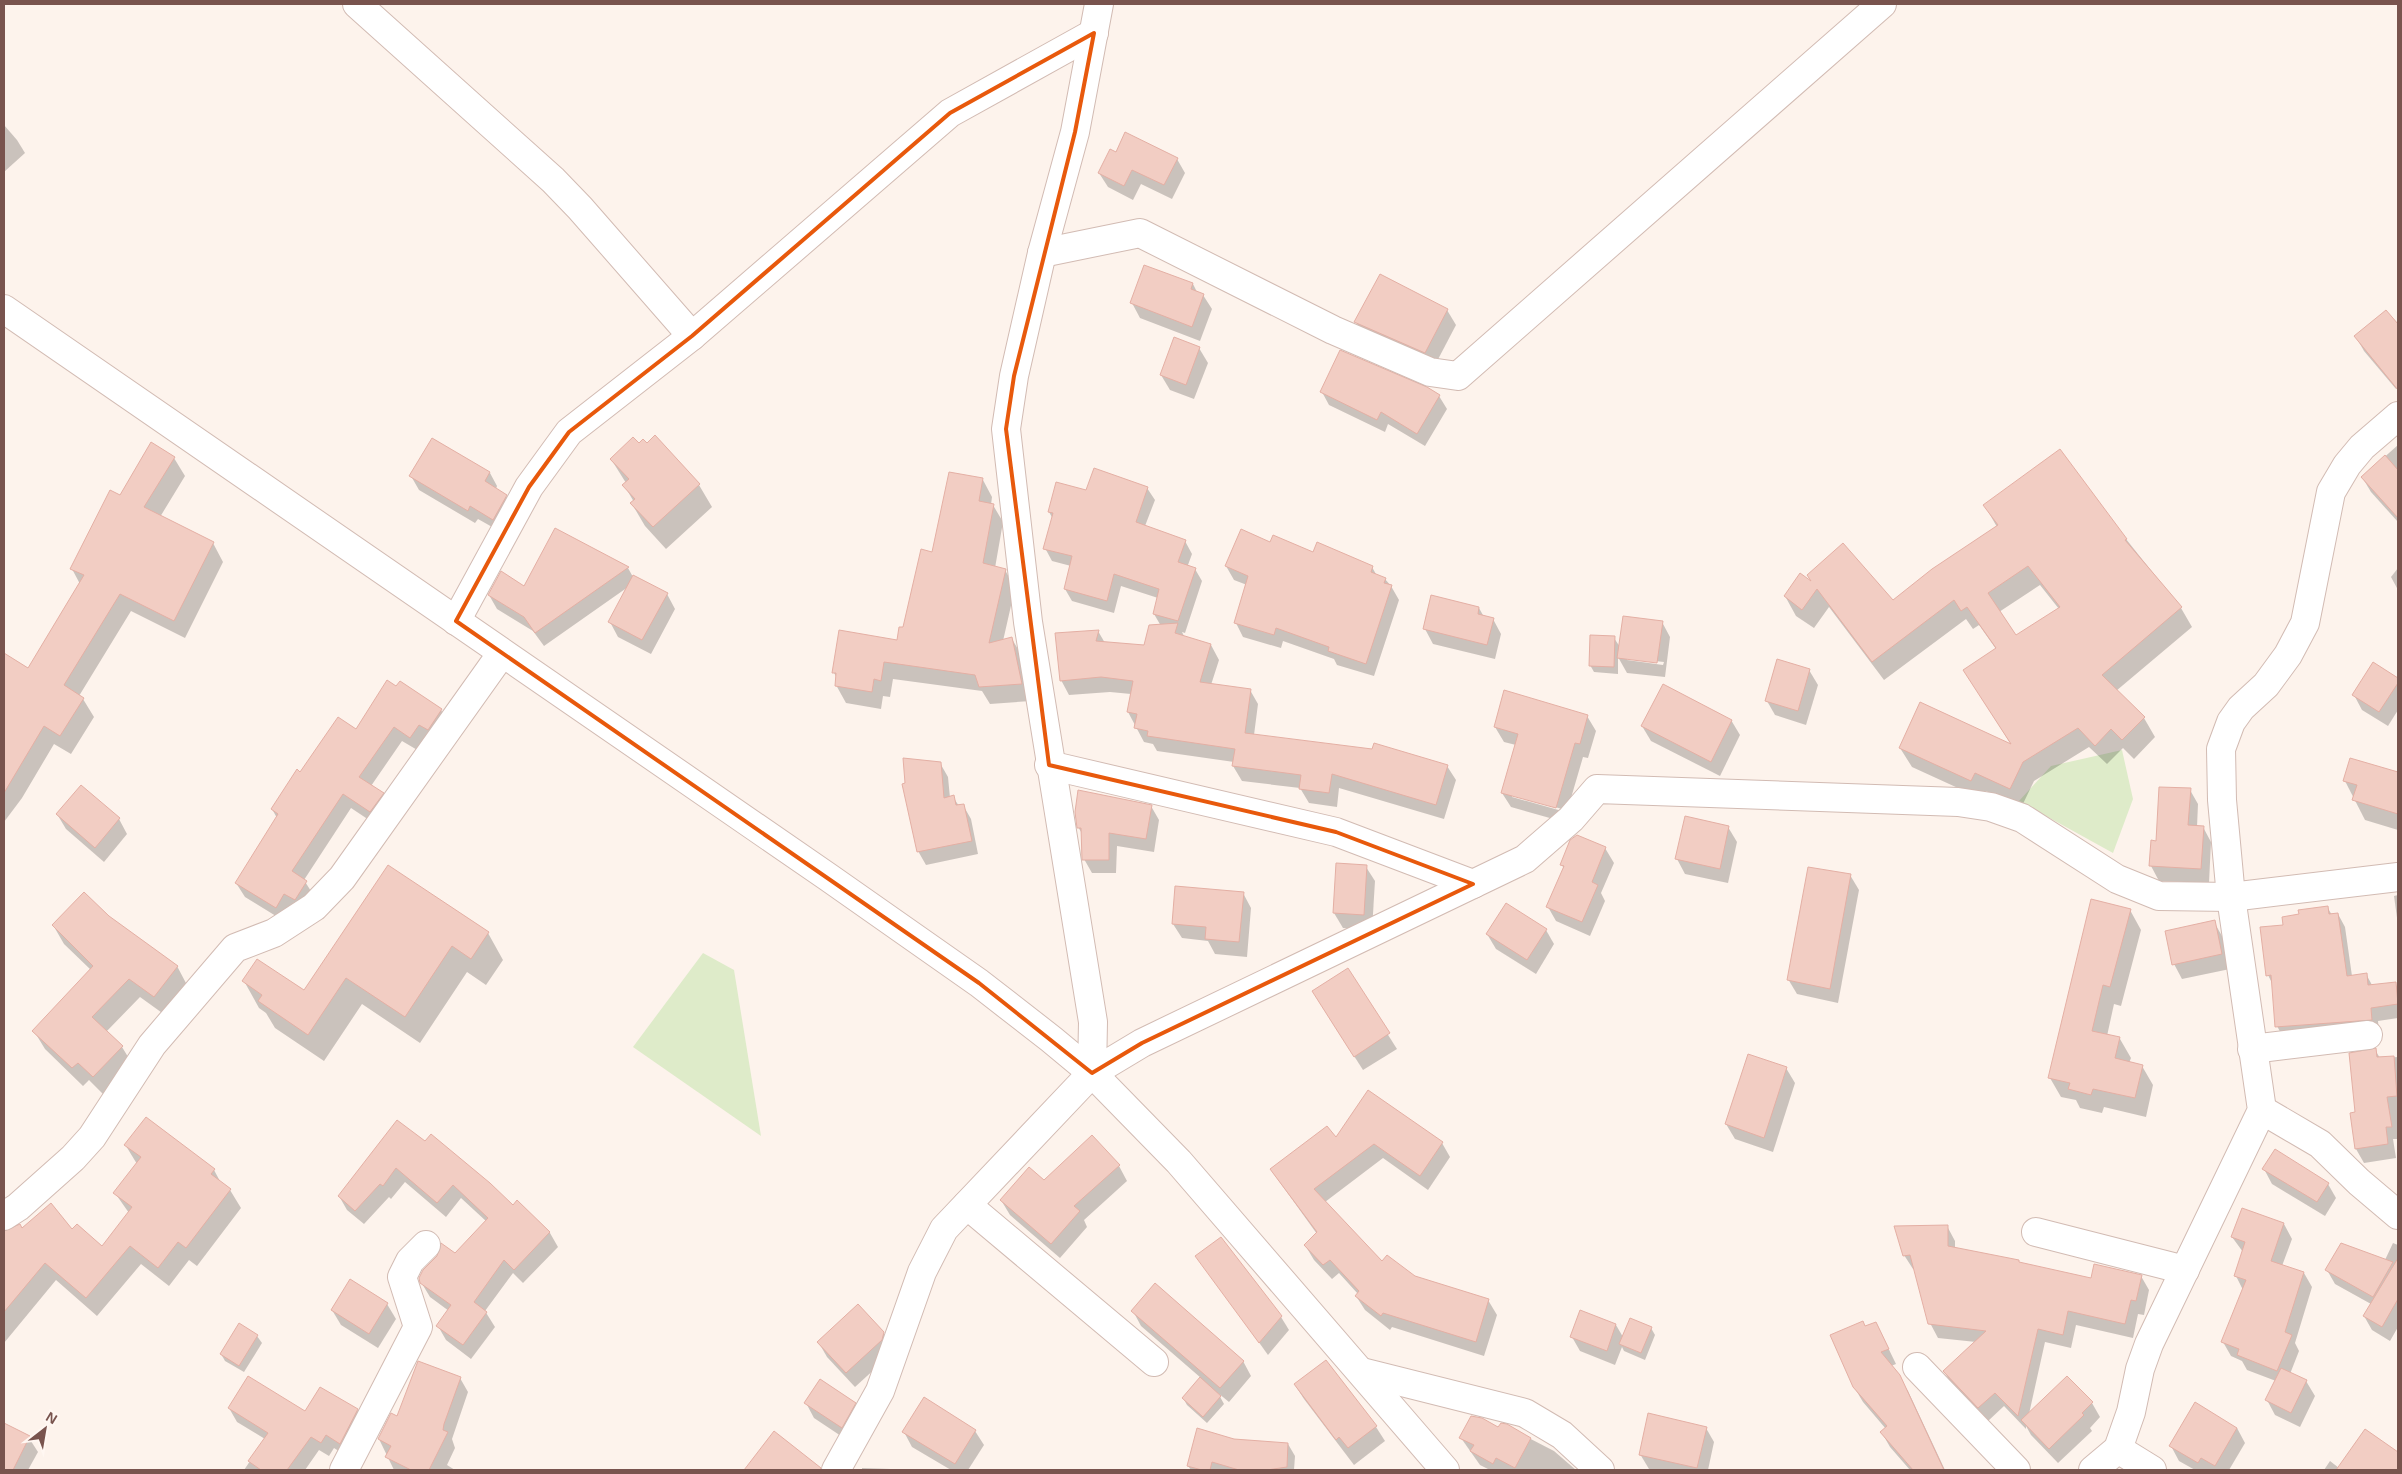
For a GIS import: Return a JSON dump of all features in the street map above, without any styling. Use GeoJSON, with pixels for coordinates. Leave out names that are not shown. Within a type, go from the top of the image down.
{"type":"FeatureCollection","features":[{"type":"Feature","properties":{"kind":"street"},"geometry":{"type":"LineString","coordinates":[[357,4],[553,180],[580,208],[692,336]]}},
{"type":"Feature","properties":{"kind":"street"},"geometry":{"type":"LineString","coordinates":[[1092,1073],[1092,1022],[1028,622],[1006,429],[1014,376],[1042,253],[1075,132],[1099,4]]}},
{"type":"Feature","properties":{"kind":"street"},"geometry":{"type":"LineString","coordinates":[[1042,253],[1140,233],[1333,330],[1430,372],[1458,376],[1882,4]]}},
{"type":"Feature","properties":{"kind":"street"},"geometry":{"type":"LineString","coordinates":[[456,621],[529,487],[569,432],[692,336],[950,113],[1094,33]]}},
{"type":"Feature","properties":{"kind":"street"},"geometry":{"type":"LineString","coordinates":[[4,309],[971,978],[1092,1073],[1180,1162],[1445,1470]]}},
{"type":"Feature","properties":{"kind":"street"},"geometry":{"type":"LineString","coordinates":[[2093,1470],[2118,1449],[2131,1412],[2140,1369],[2262,1110],[2231,897],[2222,800],[2221,749],[2231,722],[2241,708],[2266,685],[2288,655],[2305,623],[2331,492],[2347,465],[2362,447],[2398,416]]}},
{"type":"Feature","properties":{"kind":"street"},"geometry":{"type":"LineString","coordinates":[[4,1216],[18,1207],[86,1144],[152,1045],[235,948],[274,933],[314,906],[342,878],[502,653]]}},
{"type":"Feature","properties":{"kind":"street"},"geometry":{"type":"LineString","coordinates":[[1050,765],[1336,832],[1473,884]]}},
{"type":"Feature","properties":{"kind":"street"},"geometry":{"type":"LineString","coordinates":[[836,1470],[880,1390],[922,1272],[944,1229],[1092,1073],[1142,1043],[1525,859],[1571,820],[1597,789],[1958,802],[1991,807],[2022,818],[2117,879],[2159,896],[2231,897],[2398,877]]}},
{"type":"Feature","properties":{"kind":"street"},"geometry":{"type":"LineString","coordinates":[[2252,1048],[2368,1035]]}},
{"type":"Feature","properties":{"kind":"street"},"geometry":{"type":"LineString","coordinates":[[2262,1110],[2320,1144],[2358,1182],[2398,1215]]}},
{"type":"Feature","properties":{"kind":"street"},"geometry":{"type":"LineString","coordinates":[[967,1205],[1154,1362]]}},
{"type":"Feature","properties":{"kind":"street"},"geometry":{"type":"LineString","coordinates":[[2036,1232],[2185,1270]]}},
{"type":"Feature","properties":{"kind":"street"},"geometry":{"type":"LineString","coordinates":[[344,1470],[418,1327],[402,1276],[410,1261],[426,1245]]}},
{"type":"Feature","properties":{"kind":"street"},"geometry":{"type":"LineString","coordinates":[[1917,1367],[2016,1470]]}},
{"type":"Feature","properties":{"kind":"street"},"geometry":{"type":"LineString","coordinates":[[1362,1372],[1525,1413],[1562,1435],[1600,1470]]}},
{"type":"Feature","properties":{"kind":"street"},"geometry":{"type":"LineString","coordinates":[[2118,1449],[2152,1470]]}},
{"type":"Feature","properties":{"kind":"highlighted area"},"geometry":{"type":"Polygon","coordinates":[[[1094,33],[1075,132],[1014,376],[1006,429],[1049,765],[1336,832],[1473,884],[1142,1043],[1092,1073],[979,983],[456,621],[529,487],[569,432],[692,336],[950,113],[1094,33]]]}},
{"type":"Feature","properties":{"kind":"green space"},"geometry":{"type":"Polygon","coordinates":[[[2122,750],[2133,799],[2113,853],[2019,801],[2051,766],[2122,750]]]}},
{"type":"Feature","properties":{"kind":"green space"},"geometry":{"type":"Polygon","coordinates":[[[703,953],[734,970],[761,1136],[633,1047],[703,953]]]}},
{"type":"Feature","properties":{"kind":"building"},"geometry":{"type":"Polygon","coordinates":[[[1125,132],[1178,158],[1164,185],[1132,170],[1124,186],[1098,173],[1110,149],[1116,152],[1125,132]]]}},
{"type":"Feature","properties":{"kind":"building"},"geometry":{"type":"Polygon","coordinates":[[[1144,265],[1193,283],[1191,289],[1204,294],[1192,327],[1130,303],[1144,265]]]}},
{"type":"Feature","properties":{"kind":"building"},"geometry":{"type":"Polygon","coordinates":[[[1380,274],[1448,309],[1425,353],[1354,322],[1380,274]]]}},
{"type":"Feature","properties":{"kind":"building"},"geometry":{"type":"Polygon","coordinates":[[[2386,310],[2398,324],[2398,390],[2354,336],[2386,310]]]}},
{"type":"Feature","properties":{"kind":"building"},"geometry":{"type":"Polygon","coordinates":[[[1174,337],[1200,347],[1186,385],[1160,375],[1174,337]]]}},
{"type":"Feature","properties":{"kind":"building"},"geometry":{"type":"Polygon","coordinates":[[[1340,350],[1427,387],[1440,395],[1417,434],[1381,412],[1377,420],[1320,392],[1340,350]]]}},
{"type":"Feature","properties":{"kind":"building"},"geometry":{"type":"Polygon","coordinates":[[[655,435],[700,484],[653,527],[630,503],[635,499],[622,485],[629,479],[610,459],[633,437],[639,443],[643,439],[647,443],[655,435]]]}},
{"type":"Feature","properties":{"kind":"building"},"geometry":{"type":"Polygon","coordinates":[[[432,438],[490,472],[485,481],[507,495],[493,520],[470,506],[468,511],[409,476],[432,438]]]}},
{"type":"Feature","properties":{"kind":"building"},"geometry":{"type":"Polygon","coordinates":[[[151,442],[175,457],[144,507],[214,542],[174,621],[120,594],[64,685],[84,698],[60,736],[44,726],[4,793],[4,653],[28,668],[84,575],[70,569],[110,490],[120,495],[151,442]]]}},
{"type":"Feature","properties":{"kind":"building"},"geometry":{"type":"Polygon","coordinates":[[[2060,449],[2127,539],[2125,540],[2182,607],[2102,675],[2145,717],[2122,740],[2111,729],[2095,746],[2078,728],[2023,762],[2010,789],[1975,773],[1971,781],[1899,748],[1920,702],[2011,744],[1963,670],[1996,648],[1967,607],[1961,611],[1954,600],[1872,662],[1817,589],[1802,610],[1784,596],[1800,573],[1811,581],[1807,575],[1843,543],[1893,600],[1932,569],[1998,525],[1983,505],[2060,449]],[[2028,566],[1988,593],[2016,635],[2060,607],[2028,566]]]}},
{"type":"Feature","properties":{"kind":"building"},"geometry":{"type":"Polygon","coordinates":[[[2385,455],[2398,470],[2398,518],[2361,477],[2385,455]]]}},
{"type":"Feature","properties":{"kind":"building"},"geometry":{"type":"Polygon","coordinates":[[[1094,468],[1148,487],[1136,522],[1186,540],[1178,562],[1196,568],[1178,621],[1153,614],[1159,589],[1114,574],[1107,601],[1064,589],[1072,556],[1043,549],[1053,513],[1048,512],[1056,482],[1086,490],[1094,468]]]}},
{"type":"Feature","properties":{"kind":"building"},"geometry":{"type":"Polygon","coordinates":[[[949,472],[983,478],[979,501],[994,504],[983,563],[1006,569],[989,643],[1012,637],[1022,684],[979,687],[975,675],[884,662],[881,681],[874,679],[872,692],[835,686],[836,673],[832,673],[839,630],[897,640],[899,627],[903,627],[921,549],[932,552],[949,472]]]}},
{"type":"Feature","properties":{"kind":"building"},"geometry":{"type":"Polygon","coordinates":[[[555,528],[629,567],[535,633],[524,617],[488,595],[501,571],[524,586],[555,528]]]}},
{"type":"Feature","properties":{"kind":"building"},"geometry":{"type":"Polygon","coordinates":[[[1241,529],[1270,542],[1273,535],[1313,552],[1317,542],[1373,566],[1371,572],[1386,578],[1384,583],[1392,585],[1366,664],[1328,651],[1329,647],[1276,628],[1274,635],[1234,623],[1248,576],[1225,566],[1241,529]]]}},
{"type":"Feature","properties":{"kind":"building"},"geometry":{"type":"Polygon","coordinates":[[[633,575],[668,593],[642,640],[608,622],[633,575]]]}},
{"type":"Feature","properties":{"kind":"building"},"geometry":{"type":"Polygon","coordinates":[[[1431,595],[1479,607],[1478,614],[1494,618],[1487,645],[1423,629],[1431,595]]]}},
{"type":"Feature","properties":{"kind":"building"},"geometry":{"type":"Polygon","coordinates":[[[1623,616],[1663,621],[1657,663],[1617,658],[1623,616]]]}},
{"type":"Feature","properties":{"kind":"building"},"geometry":{"type":"Polygon","coordinates":[[[1178,623],[1175,633],[1211,644],[1200,682],[1251,689],[1245,733],[1372,749],[1374,743],[1448,765],[1436,805],[1332,774],[1329,793],[1299,789],[1301,775],[1232,766],[1235,749],[1147,736],[1148,731],[1134,728],[1137,714],[1127,712],[1133,681],[1101,677],[1060,681],[1055,633],[1099,630],[1096,641],[1144,645],[1149,625],[1178,623]]]}},
{"type":"Feature","properties":{"kind":"building"},"geometry":{"type":"Polygon","coordinates":[[[1590,635],[1615,636],[1614,667],[1589,666],[1590,635]]]}},
{"type":"Feature","properties":{"kind":"building"},"geometry":{"type":"Polygon","coordinates":[[[1777,659],[1810,669],[1798,711],[1765,701],[1777,659]]]}},
{"type":"Feature","properties":{"kind":"building"},"geometry":{"type":"Polygon","coordinates":[[[2373,662],[2398,678],[2398,683],[2379,712],[2352,695],[2373,662]]]}},
{"type":"Feature","properties":{"kind":"building"},"geometry":{"type":"Polygon","coordinates":[[[387,680],[396,686],[400,681],[442,709],[428,730],[419,725],[410,738],[394,727],[359,777],[384,793],[370,812],[343,794],[292,871],[307,881],[295,900],[284,894],[276,908],[235,883],[278,814],[271,809],[297,769],[300,772],[338,717],[356,729],[387,680]]]}},
{"type":"Feature","properties":{"kind":"building"},"geometry":{"type":"Polygon","coordinates":[[[1663,684],[1732,720],[1711,762],[1641,726],[1663,684]]]}},
{"type":"Feature","properties":{"kind":"building"},"geometry":{"type":"Polygon","coordinates":[[[1504,690],[1588,715],[1580,744],[1575,743],[1556,808],[1501,793],[1518,734],[1494,727],[1504,690]]]}},
{"type":"Feature","properties":{"kind":"building"},"geometry":{"type":"Polygon","coordinates":[[[903,758],[941,762],[944,798],[954,795],[956,805],[964,804],[972,841],[917,852],[902,784],[905,783],[903,758]]]}},
{"type":"Feature","properties":{"kind":"building"},"geometry":{"type":"Polygon","coordinates":[[[2350,758],[2398,772],[2398,814],[2352,800],[2357,785],[2343,781],[2350,758]]]}},
{"type":"Feature","properties":{"kind":"building"},"geometry":{"type":"Polygon","coordinates":[[[81,785],[120,818],[95,848],[56,814],[81,785]]]}},
{"type":"Feature","properties":{"kind":"building"},"geometry":{"type":"Polygon","coordinates":[[[2159,787],[2191,788],[2188,825],[2204,826],[2201,869],[2149,866],[2151,840],[2156,841],[2159,787]]]}},
{"type":"Feature","properties":{"kind":"building"},"geometry":{"type":"Polygon","coordinates":[[[1078,790],[1152,805],[1146,839],[1109,833],[1109,860],[1082,860],[1081,828],[1077,828],[1075,812],[1078,790]]]}},
{"type":"Feature","properties":{"kind":"building"},"geometry":{"type":"Polygon","coordinates":[[[1685,816],[1729,826],[1720,869],[1675,859],[1685,816]]]}},
{"type":"Feature","properties":{"kind":"building"},"geometry":{"type":"Polygon","coordinates":[[[1577,835],[1606,847],[1592,882],[1598,885],[1582,922],[1546,907],[1564,866],[1560,865],[1570,840],[1577,835]]]}},
{"type":"Feature","properties":{"kind":"building"},"geometry":{"type":"Polygon","coordinates":[[[1336,863],[1367,865],[1364,915],[1333,913],[1336,863]]]}},
{"type":"Feature","properties":{"kind":"building"},"geometry":{"type":"Polygon","coordinates":[[[388,865],[489,932],[471,959],[452,946],[405,1017],[346,978],[308,1035],[258,1001],[262,995],[242,981],[257,959],[304,990],[388,865]]]}},
{"type":"Feature","properties":{"kind":"building"},"geometry":{"type":"Polygon","coordinates":[[[1808,867],[1851,874],[1830,989],[1787,980],[1808,867]]]}},
{"type":"Feature","properties":{"kind":"building"},"geometry":{"type":"Polygon","coordinates":[[[1175,886],[1244,892],[1239,942],[1205,939],[1206,927],[1172,924],[1175,886]]]}},
{"type":"Feature","properties":{"kind":"building"},"geometry":{"type":"Polygon","coordinates":[[[84,892],[109,916],[178,966],[154,997],[129,979],[92,1017],[123,1046],[93,1077],[78,1063],[72,1068],[32,1031],[93,966],[52,925],[84,892]]]}},
{"type":"Feature","properties":{"kind":"building"},"geometry":{"type":"Polygon","coordinates":[[[2091,899],[2131,909],[2110,987],[2103,985],[2092,1031],[2120,1037],[2115,1058],[2143,1065],[2135,1098],[2093,1089],[2091,1095],[2068,1089],[2070,1083],[2048,1078],[2091,899]]]}},
{"type":"Feature","properties":{"kind":"building"},"geometry":{"type":"Polygon","coordinates":[[[1506,903],[1547,929],[1527,960],[1486,934],[1506,903]]]}},
{"type":"Feature","properties":{"kind":"building"},"geometry":{"type":"Polygon","coordinates":[[[2328,906],[2329,914],[2338,913],[2347,976],[2367,973],[2368,985],[2396,982],[2398,1004],[2371,1008],[2372,1020],[2275,1027],[2271,975],[2266,976],[2260,927],[2283,925],[2282,917],[2299,914],[2298,910],[2328,906]]]}},
{"type":"Feature","properties":{"kind":"building"},"geometry":{"type":"Polygon","coordinates":[[[2215,920],[2222,954],[2172,965],[2165,931],[2215,920]]]}},
{"type":"Feature","properties":{"kind":"building"},"geometry":{"type":"Polygon","coordinates":[[[1348,968],[1390,1033],[1354,1057],[1312,991],[1348,968]]]}},
{"type":"Feature","properties":{"kind":"building"},"geometry":{"type":"Polygon","coordinates":[[[2376,1048],[2377,1057],[2394,1056],[2397,1096],[2387,1097],[2392,1127],[2386,1127],[2388,1144],[2355,1149],[2350,1113],[2355,1112],[2349,1053],[2376,1048]]]}},
{"type":"Feature","properties":{"kind":"building"},"geometry":{"type":"Polygon","coordinates":[[[1748,1054],[1787,1067],[1764,1138],[1725,1124],[1748,1054]]]}},
{"type":"Feature","properties":{"kind":"building"},"geometry":{"type":"Polygon","coordinates":[[[1368,1090],[1443,1142],[1420,1176],[1374,1144],[1314,1189],[1382,1261],[1387,1255],[1415,1276],[1489,1299],[1476,1342],[1383,1313],[1381,1316],[1355,1296],[1359,1291],[1330,1260],[1323,1265],[1304,1245],[1317,1232],[1270,1169],[1327,1126],[1336,1137],[1368,1090]]]}},
{"type":"Feature","properties":{"kind":"building"},"geometry":{"type":"Polygon","coordinates":[[[146,1117],[215,1169],[211,1174],[231,1189],[186,1248],[178,1242],[158,1268],[130,1246],[86,1298],[45,1263],[4,1312],[4,1231],[20,1224],[22,1228],[51,1203],[72,1229],[77,1224],[102,1246],[132,1207],[113,1193],[141,1157],[124,1145],[146,1117]]]}},
{"type":"Feature","properties":{"kind":"building"},"geometry":{"type":"Polygon","coordinates":[[[397,1120],[425,1141],[431,1134],[490,1183],[513,1205],[517,1200],[550,1232],[514,1270],[504,1260],[474,1302],[487,1312],[463,1345],[436,1326],[451,1305],[420,1283],[419,1278],[423,1270],[437,1256],[441,1243],[455,1253],[488,1218],[453,1185],[437,1203],[396,1168],[383,1186],[380,1184],[355,1211],[338,1196],[397,1120]]]}},
{"type":"Feature","properties":{"kind":"building"},"geometry":{"type":"Polygon","coordinates":[[[1092,1135],[1120,1165],[1074,1206],[1080,1211],[1051,1244],[1000,1200],[1029,1167],[1044,1180],[1092,1135]]]}},
{"type":"Feature","properties":{"kind":"building"},"geometry":{"type":"Polygon","coordinates":[[[2275,1149],[2329,1183],[2317,1202],[2262,1169],[2275,1149]]]}},
{"type":"Feature","properties":{"kind":"building"},"geometry":{"type":"Polygon","coordinates":[[[2242,1208],[2284,1223],[2271,1261],[2304,1272],[2285,1332],[2292,1335],[2277,1371],[2237,1355],[2239,1349],[2221,1342],[2246,1280],[2234,1276],[2245,1242],[2231,1237],[2242,1208]]]}},
{"type":"Feature","properties":{"kind":"building"},"geometry":{"type":"Polygon","coordinates":[[[1948,1225],[1948,1246],[2019,1260],[2019,1262],[2091,1278],[2094,1264],[2142,1275],[2136,1301],[2131,1300],[2125,1324],[2068,1311],[2063,1335],[2038,1329],[2018,1416],[1995,1393],[1978,1408],[1943,1371],[1986,1331],[1928,1324],[1910,1255],[1903,1256],[1894,1226],[1948,1225]]]}},
{"type":"Feature","properties":{"kind":"building"},"geometry":{"type":"Polygon","coordinates":[[[1221,1237],[1282,1316],[1259,1343],[1195,1256],[1221,1237]]]}},
{"type":"Feature","properties":{"kind":"building"},"geometry":{"type":"Polygon","coordinates":[[[2341,1243],[2393,1262],[2373,1297],[2325,1270],[2341,1243]]]}},
{"type":"Feature","properties":{"kind":"building"},"geometry":{"type":"Polygon","coordinates":[[[2398,1258],[2398,1299],[2382,1327],[2363,1316],[2398,1258]]]}},
{"type":"Feature","properties":{"kind":"building"},"geometry":{"type":"Polygon","coordinates":[[[350,1279],[388,1303],[369,1334],[331,1310],[350,1279]]]}},
{"type":"Feature","properties":{"kind":"building"},"geometry":{"type":"Polygon","coordinates":[[[1155,1283],[1244,1361],[1220,1388],[1131,1311],[1155,1283]]]}},
{"type":"Feature","properties":{"kind":"building"},"geometry":{"type":"Polygon","coordinates":[[[858,1304],[884,1332],[882,1340],[846,1373],[817,1342],[858,1304]]]}},
{"type":"Feature","properties":{"kind":"building"},"geometry":{"type":"Polygon","coordinates":[[[1580,1310],[1616,1324],[1607,1351],[1570,1337],[1580,1310]]]}},
{"type":"Feature","properties":{"kind":"building"},"geometry":{"type":"Polygon","coordinates":[[[1630,1318],[1652,1327],[1641,1353],[1619,1344],[1630,1318]]]}},
{"type":"Feature","properties":{"kind":"building"},"geometry":{"type":"Polygon","coordinates":[[[1863,1321],[1865,1326],[1876,1322],[1889,1349],[1881,1352],[1900,1375],[1944,1470],[1913,1470],[1880,1432],[1887,1426],[1853,1387],[1830,1335],[1863,1321]]]}},
{"type":"Feature","properties":{"kind":"building"},"geometry":{"type":"Polygon","coordinates":[[[239,1323],[258,1335],[239,1366],[220,1354],[239,1323]]]}},
{"type":"Feature","properties":{"kind":"building"},"geometry":{"type":"Polygon","coordinates":[[[1326,1360],[1377,1426],[1348,1448],[1339,1437],[1336,1440],[1294,1384],[1326,1360]]]}},
{"type":"Feature","properties":{"kind":"building"},"geometry":{"type":"Polygon","coordinates":[[[418,1361],[461,1377],[444,1424],[443,1430],[448,1432],[429,1470],[411,1470],[385,1457],[391,1446],[378,1439],[391,1413],[397,1416],[418,1361]]]}},
{"type":"Feature","properties":{"kind":"building"},"geometry":{"type":"Polygon","coordinates":[[[2281,1368],[2307,1380],[2291,1413],[2265,1400],[2281,1368]]]}},
{"type":"Feature","properties":{"kind":"building"},"geometry":{"type":"Polygon","coordinates":[[[248,1376],[305,1411],[320,1387],[358,1409],[340,1444],[326,1435],[321,1443],[311,1437],[287,1470],[261,1470],[248,1461],[268,1433],[228,1408],[248,1376]]]}},
{"type":"Feature","properties":{"kind":"building"},"geometry":{"type":"Polygon","coordinates":[[[2067,1376],[2093,1402],[2082,1413],[2084,1415],[2049,1449],[2021,1420],[2067,1376]]]}},
{"type":"Feature","properties":{"kind":"building"},"geometry":{"type":"Polygon","coordinates":[[[1200,1377],[1221,1396],[1203,1417],[1182,1398],[1200,1377]]]}},
{"type":"Feature","properties":{"kind":"building"},"geometry":{"type":"Polygon","coordinates":[[[820,1379],[856,1403],[842,1428],[804,1403],[820,1379]]]}},
{"type":"Feature","properties":{"kind":"building"},"geometry":{"type":"Polygon","coordinates":[[[924,1397],[976,1430],[955,1464],[902,1432],[924,1397]]]}},
{"type":"Feature","properties":{"kind":"building"},"geometry":{"type":"Polygon","coordinates":[[[2195,1402],[2237,1428],[2215,1466],[2201,1458],[2198,1463],[2169,1446],[2195,1402]]]}},
{"type":"Feature","properties":{"kind":"building"},"geometry":{"type":"Polygon","coordinates":[[[1648,1413],[1707,1427],[1697,1468],[1639,1455],[1648,1413]]]}},
{"type":"Feature","properties":{"kind":"building"},"geometry":{"type":"Polygon","coordinates":[[[1471,1416],[1482,1418],[1498,1427],[1501,1423],[1507,1424],[1531,1438],[1515,1468],[1496,1458],[1493,1464],[1470,1451],[1474,1445],[1459,1438],[1471,1416]]]}},
{"type":"Feature","properties":{"kind":"building"},"geometry":{"type":"Polygon","coordinates":[[[4,1423],[30,1436],[13,1470],[4,1470],[4,1423]]]}},
{"type":"Feature","properties":{"kind":"building"},"geometry":{"type":"Polygon","coordinates":[[[1197,1428],[1234,1439],[1288,1443],[1287,1467],[1267,1470],[1239,1470],[1212,1462],[1210,1470],[1187,1466],[1197,1428]]]}},
{"type":"Feature","properties":{"kind":"building"},"geometry":{"type":"Polygon","coordinates":[[[2365,1429],[2398,1452],[2398,1470],[2336,1470],[2365,1429]]]}},
{"type":"Feature","properties":{"kind":"building"},"geometry":{"type":"Polygon","coordinates":[[[774,1431],[821,1468],[820,1470],[744,1470],[774,1431]]]}}]}
